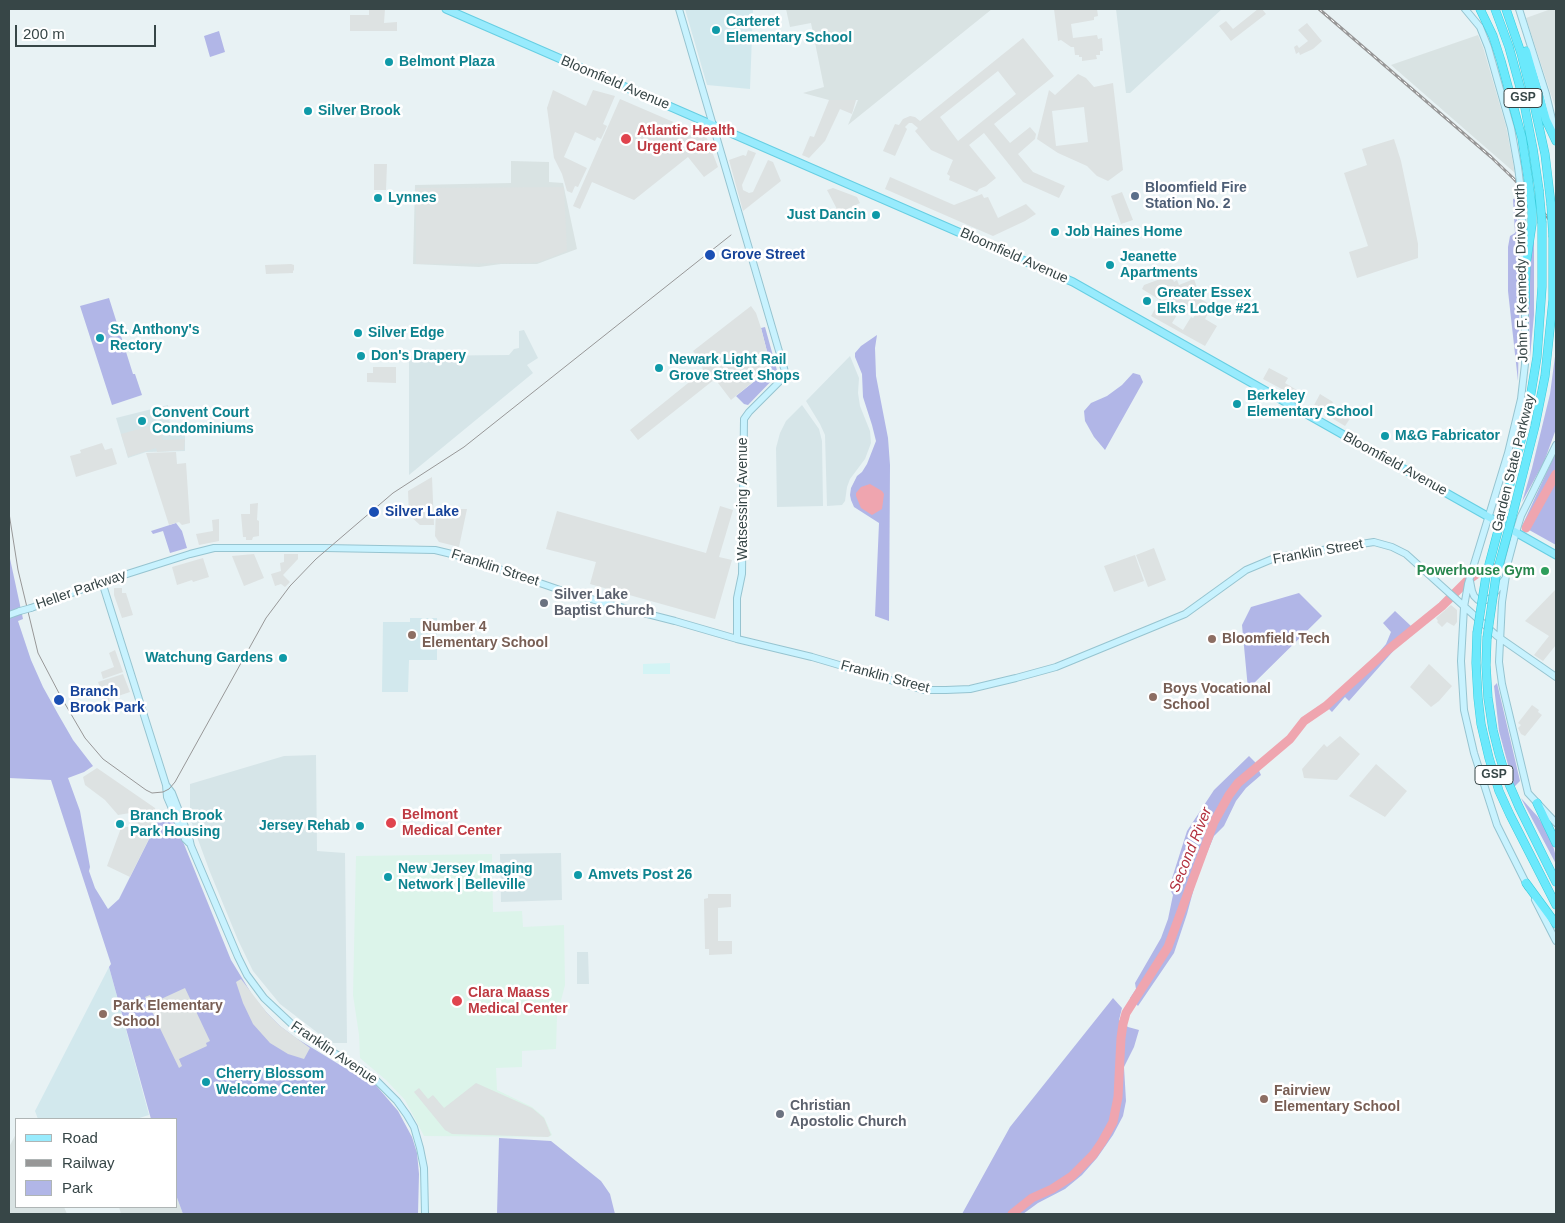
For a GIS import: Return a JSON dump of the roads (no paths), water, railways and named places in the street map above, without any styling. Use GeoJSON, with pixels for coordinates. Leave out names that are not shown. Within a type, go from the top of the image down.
{"type":"FeatureCollection","features":[{"type":"Feature","properties":{"kind":"highway"},"geometry":{"type":"LineString","coordinates":[[1480,9],[1493,36],[1522,138],[1532,209],[1532,224],[1526,264],[1525,304]]}},
{"type":"Feature","properties":{"kind":"highway","name":"Garden State Parkway"},"geometry":{"type":"LineString","coordinates":[[1496,9],[1523,98],[1533,148],[1542,223],[1542,287],[1537,357],[1527,417],[1481,602],[1476,663],[1478,698],[1481,724],[1489,758],[1500,791],[1510,815],[1556,905]]}},
{"type":"Feature","properties":{"kind":"highway"},"geometry":{"type":"LineString","coordinates":[[1507,9],[1526,52],[1549,128],[1556,141]]}},
{"type":"Feature","properties":{"kind":"highway","name":"Garden State Parkway"},"geometry":{"type":"LineString","coordinates":[[1507,9],[1524,62],[1545,154],[1553,237],[1553,300],[1545,376],[1537,418],[1496,576],[1487,638],[1486,666],[1493,730],[1509,785],[1556,882]]}},
{"type":"Feature","properties":{"kind":"highway"},"geometry":{"type":"LineString","coordinates":[[1537,803],[1556,843]]}},
{"type":"Feature","properties":{"kind":"highway"},"geometry":{"type":"LineString","coordinates":[[1526,883],[1556,924]]}},
{"type":"Feature","properties":{"kind":"main road","name":"Bloomfield Avenue"},"geometry":{"type":"LineString","coordinates":[[446,9],[1073,282],[1556,555]]}},
{"type":"Feature","properties":{"kind":"main road"},"geometry":{"type":"LineString","coordinates":[[679,9],[713,126]]}},
{"type":"Feature","properties":{"kind":"main road","name":"John F. Kennedy Drive North"},"geometry":{"type":"LineString","coordinates":[[1465,9],[1480,27],[1488,47],[1513,135],[1522,198],[1525,364],[1521,399],[1511,440],[1471,572],[1464,607],[1462,641],[1464,710],[1470,739],[1497,825],[1556,941]]}},
{"type":"Feature","properties":{"kind":"main road"},"geometry":{"type":"LineString","coordinates":[[1519,9],[1546,94],[1556,136]]}},
{"type":"Feature","properties":{"kind":"main road","name":"Watsessing Avenue"},"geometry":{"type":"LineString","coordinates":[[713,126],[786,375],[744,419],[742,574],[737,598],[737,639]]}},
{"type":"Feature","properties":{"kind":"main road"},"geometry":{"type":"LineString","coordinates":[[1556,445],[1521,516],[1516,532],[1506,576],[1501,612],[1499,668],[1530,795],[1556,823]]}},
{"type":"Feature","properties":{"kind":"main road","name":"Franklin Street"},"geometry":{"type":"LineString","coordinates":[[154,565],[190,554],[224,547],[434,550],[464,557],[563,591],[737,639],[812,657],[924,690],[970,689],[1056,667],[1185,614],[1246,570],[1277,557],[1365,543],[1383,544],[1406,554],[1500,638],[1556,677]]}},
{"type":"Feature","properties":{"kind":"main road","name":"Heller Parkway"},"geometry":{"type":"LineString","coordinates":[[9,615],[154,565]]}},
{"type":"Feature","properties":{"kind":"main road"},"geometry":{"type":"LineString","coordinates":[[1468,588],[1476,598],[1485,601],[1495,594],[1506,576]]}},
{"type":"Feature","properties":{"kind":"main road","name":"Franklin Avenue"},"geometry":{"type":"LineString","coordinates":[[102,582],[166,785],[167,797],[191,846],[238,958],[264,998],[297,1029],[376,1080],[407,1114],[414,1127],[424,1168],[425,1214]]}},
{"type":"Feature","properties":{"kind":"waterway","name":"Second River"},"geometry":{"type":"LineString","coordinates":[[1526,528],[1556,474]]}},
{"type":"Feature","properties":{"kind":"waterway","name":"Second River"},"geometry":{"type":"LineString","coordinates":[[1012,1214],[1032,1198],[1052,1189],[1072,1176],[1093,1155],[1113,1122],[1118,1097],[1121,1038],[1126,1013],[1168,947],[1214,822],[1238,783],[1290,739],[1304,721],[1326,706],[1389,649],[1442,606],[1468,580],[1478,573],[1493,569],[1504,563]]}},
{"type":"Feature","properties":{"kind":"tram line"},"geometry":{"type":"LineString","coordinates":[[9,513],[18,570],[38,653],[61,697],[85,738],[103,759],[146,790],[152,793],[163,792],[169,789],[175,782],[266,618],[290,586],[316,559],[393,493],[464,447],[731,235]]}},
{"type":"Feature","properties":{"kind":"railway"},"geometry":{"type":"LineString","coordinates":[[1319,9],[1491,157],[1514,179],[1556,227]]}},
{"type":"Feature","properties":{"kind":"place","name":"Carteret Elementary School"},"geometry":{"type":"Point","coordinates":[716,30]}},
{"type":"Feature","properties":{"kind":"place","name":"Belmont Plaza"},"geometry":{"type":"Point","coordinates":[389,62]}},
{"type":"Feature","properties":{"kind":"place","name":"Silver Brook"},"geometry":{"type":"Point","coordinates":[308,111]}},
{"type":"Feature","properties":{"kind":"place","name":"Atlantic Health Urgent Care"},"geometry":{"type":"Point","coordinates":[626,139]}},
{"type":"Feature","properties":{"kind":"place","name":"Bloomfield Fire Station No. 2"},"geometry":{"type":"Point","coordinates":[1135,196]}},
{"type":"Feature","properties":{"kind":"place","name":"Lynnes"},"geometry":{"type":"Point","coordinates":[378,198]}},
{"type":"Feature","properties":{"kind":"place","name":"Just Dancin"},"geometry":{"type":"Point","coordinates":[876,215]}},
{"type":"Feature","properties":{"kind":"place","name":"Job Haines Home"},"geometry":{"type":"Point","coordinates":[1055,232]}},
{"type":"Feature","properties":{"kind":"place","name":"Grove Street"},"geometry":{"type":"Point","coordinates":[710,255]}},
{"type":"Feature","properties":{"kind":"place","name":"Jeanette Apartments"},"geometry":{"type":"Point","coordinates":[1110,265]}},
{"type":"Feature","properties":{"kind":"place","name":"Greater Essex Elks Lodge #21"},"geometry":{"type":"Point","coordinates":[1147,301]}},
{"type":"Feature","properties":{"kind":"place","name":"Silver Edge"},"geometry":{"type":"Point","coordinates":[358,333]}},
{"type":"Feature","properties":{"kind":"place","name":"St. Anthony's Rectory"},"geometry":{"type":"Point","coordinates":[100,338]}},
{"type":"Feature","properties":{"kind":"place","name":"Don's Drapery"},"geometry":{"type":"Point","coordinates":[361,356]}},
{"type":"Feature","properties":{"kind":"place","name":"Newark Light Rail Grove Street Shops"},"geometry":{"type":"Point","coordinates":[659,368]}},
{"type":"Feature","properties":{"kind":"place","name":"Berkeley Elementary School"},"geometry":{"type":"Point","coordinates":[1237,404]}},
{"type":"Feature","properties":{"kind":"place","name":"Convent Court Condominiums"},"geometry":{"type":"Point","coordinates":[142,421]}},
{"type":"Feature","properties":{"kind":"place","name":"M&G Fabricator"},"geometry":{"type":"Point","coordinates":[1385,436]}},
{"type":"Feature","properties":{"kind":"place","name":"Silver Lake"},"geometry":{"type":"Point","coordinates":[374,512]}},
{"type":"Feature","properties":{"kind":"place","name":"Powerhouse Gym"},"geometry":{"type":"Point","coordinates":[1545,571]}},
{"type":"Feature","properties":{"kind":"place","name":"Silver Lake Baptist Church"},"geometry":{"type":"Point","coordinates":[544,603]}},
{"type":"Feature","properties":{"kind":"place","name":"Number 4 Elementary School"},"geometry":{"type":"Point","coordinates":[412,635]}},
{"type":"Feature","properties":{"kind":"place","name":"Bloomfield Tech"},"geometry":{"type":"Point","coordinates":[1212,639]}},
{"type":"Feature","properties":{"kind":"place","name":"Watchung Gardens"},"geometry":{"type":"Point","coordinates":[283,658]}},
{"type":"Feature","properties":{"kind":"place","name":"Boys Vocational School"},"geometry":{"type":"Point","coordinates":[1153,697]}},
{"type":"Feature","properties":{"kind":"place","name":"Branch Brook Park"},"geometry":{"type":"Point","coordinates":[59,700]}},
{"type":"Feature","properties":{"kind":"place","name":"Belmont Medical Center"},"geometry":{"type":"Point","coordinates":[391,823]}},
{"type":"Feature","properties":{"kind":"place","name":"Branch Brook Park Housing"},"geometry":{"type":"Point","coordinates":[120,824]}},
{"type":"Feature","properties":{"kind":"place","name":"Jersey Rehab"},"geometry":{"type":"Point","coordinates":[360,826]}},
{"type":"Feature","properties":{"kind":"place","name":"Amvets Post 26"},"geometry":{"type":"Point","coordinates":[578,875]}},
{"type":"Feature","properties":{"kind":"place","name":"New Jersey Imaging Network | Belleville"},"geometry":{"type":"Point","coordinates":[388,877]}},
{"type":"Feature","properties":{"kind":"place","name":"Clara Maass Medical Center"},"geometry":{"type":"Point","coordinates":[457,1001]}},
{"type":"Feature","properties":{"kind":"place","name":"Park Elementary School"},"geometry":{"type":"Point","coordinates":[103,1014]}},
{"type":"Feature","properties":{"kind":"place","name":"Cherry Blossom Welcome Center"},"geometry":{"type":"Point","coordinates":[206,1082]}},
{"type":"Feature","properties":{"kind":"place","name":"Fairview Elementary School"},"geometry":{"type":"Point","coordinates":[1264,1099]}},
{"type":"Feature","properties":{"kind":"place","name":"Christian Apostolic Church"},"geometry":{"type":"Point","coordinates":[780,1114]}}]}
